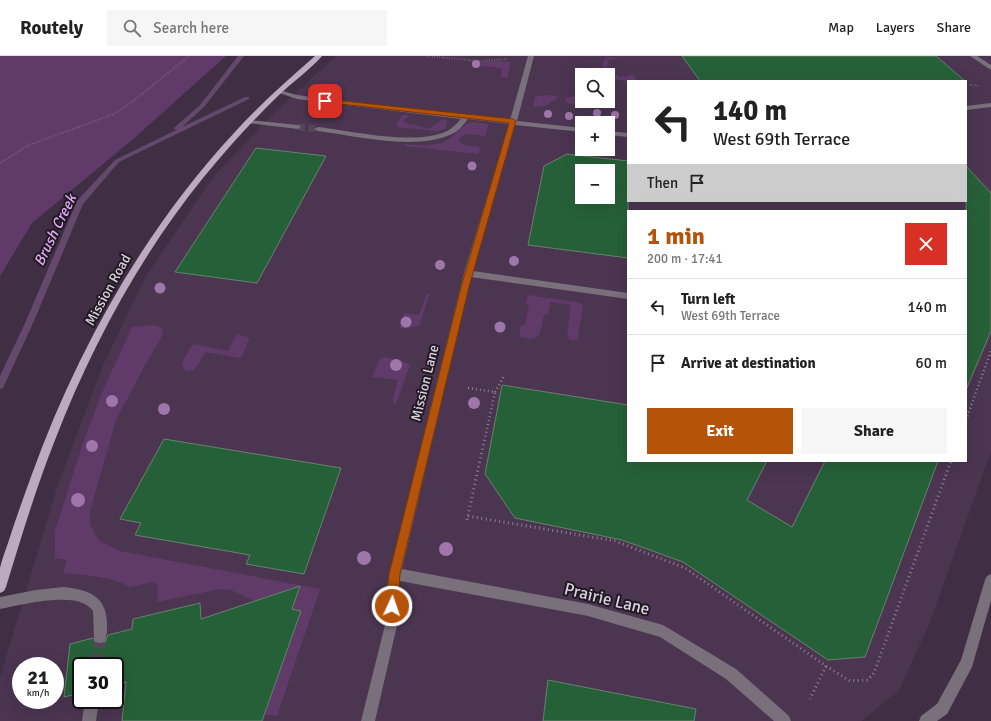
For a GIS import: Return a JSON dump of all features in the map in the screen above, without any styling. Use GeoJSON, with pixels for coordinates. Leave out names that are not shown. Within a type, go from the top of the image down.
{"type":"FeatureCollection","features":[{"type":"Feature","properties":{"kind":"main road","name":"Mission Road"},"geometry":{"type":"LineString","coordinates":[[0,586],[30,493],[58,420],[114,302],[162,227],[192,187],[249,122],[297,74],[319,56]]}},
{"type":"Feature","properties":{"kind":"street","name":"Mission Lane"},"geometry":{"type":"LineString","coordinates":[[368,721],[392,621],[392,592],[395,574],[468,273],[531,56]]}},
{"type":"Feature","properties":{"kind":"street"},"geometry":{"type":"LineString","coordinates":[[972,56],[991,68]]}},
{"type":"Feature","properties":{"kind":"street"},"geometry":{"type":"LineString","coordinates":[[279,92],[298,97],[575,129]]}},
{"type":"Feature","properties":{"kind":"street"},"geometry":{"type":"LineString","coordinates":[[967,108],[991,105]]}},
{"type":"Feature","properties":{"kind":"street"},"geometry":{"type":"LineString","coordinates":[[318,130],[422,139],[448,134],[454,130],[466,116]]}},
{"type":"Feature","properties":{"kind":"street"},"geometry":{"type":"LineString","coordinates":[[249,122],[298,127]]}},
{"type":"Feature","properties":{"kind":"street"},"geometry":{"type":"LineString","coordinates":[[615,134],[627,135]]}},
{"type":"Feature","properties":{"kind":"street"},"geometry":{"type":"LineString","coordinates":[[468,273],[627,296]]}},
{"type":"Feature","properties":{"kind":"street","name":"Prairie Lane"},"geometry":{"type":"LineString","coordinates":[[395,574],[588,610],[663,631],[730,674],[784,721]]}},
{"type":"Feature","properties":{"kind":"street"},"geometry":{"type":"LineString","coordinates":[[926,721],[942,709],[967,662],[991,580]]}},
{"type":"Feature","properties":{"kind":"street"},"geometry":{"type":"LineString","coordinates":[[0,603],[47,594],[84,595],[97,604],[100,620],[100,637]]}},
{"type":"Feature","properties":{"kind":"street"},"geometry":{"type":"LineString","coordinates":[[89,721],[91,709]]}},
{"type":"Feature","properties":{"kind":"path"},"geometry":{"type":"LineString","coordinates":[[0,163],[29,145],[114,114],[132,102],[189,56]]}},
{"type":"Feature","properties":{"kind":"path"},"geometry":{"type":"LineString","coordinates":[[427,56],[480,61],[510,59]]}},
{"type":"Feature","properties":{"kind":"path"},"geometry":{"type":"LineString","coordinates":[[967,417],[991,351]]}},
{"type":"Feature","properties":{"kind":"path"},"geometry":{"type":"LineString","coordinates":[[504,376],[495,392],[467,518],[615,541],[685,568],[842,678],[854,683],[868,680],[874,673],[951,462]]}},
{"type":"Feature","properties":{"kind":"path"},"geometry":{"type":"LineString","coordinates":[[468,388],[495,392]]}},
{"type":"Feature","properties":{"kind":"path"},"geometry":{"type":"LineString","coordinates":[[810,699],[826,666]]}},
{"type":"Feature","properties":{"kind":"shaded area"},"geometry":{"type":"Polygon","coordinates":[[[0,56],[226,56],[132,140],[32,223],[0,276],[0,56]]]}},
{"type":"Feature","properties":{"kind":"shaded area"},"geometry":{"type":"Polygon","coordinates":[[[336,56],[991,56],[991,451],[929,625],[899,690],[862,721],[0,721],[0,677],[58,484],[103,365],[146,276],[213,177],[276,111],[336,56]]]}},
{"type":"Feature","properties":{"kind":"shaded area"},"geometry":{"type":"Polygon","coordinates":[[[609,57],[618,59],[607,60],[609,65],[606,66],[607,68],[603,68],[604,59],[609,57]]]}},
{"type":"Feature","properties":{"kind":"shaded area"},"geometry":{"type":"Polygon","coordinates":[[[473,62],[511,62],[507,78],[501,77],[502,68],[472,65],[473,62]]]}},
{"type":"Feature","properties":{"kind":"shaded area"},"geometry":{"type":"Polygon","coordinates":[[[628,74],[636,76],[635,80],[615,80],[615,75],[618,75],[619,77],[629,76],[628,74]]]}},
{"type":"Feature","properties":{"kind":"shaded area"},"geometry":{"type":"Polygon","coordinates":[[[544,95],[557,96],[556,100],[548,105],[533,107],[535,97],[544,95]]]}},
{"type":"Feature","properties":{"kind":"shaded area"},"geometry":{"type":"Polygon","coordinates":[[[575,96],[575,105],[566,102],[566,97],[575,96]]]}},
{"type":"Feature","properties":{"kind":"shaded area"},"geometry":{"type":"Polygon","coordinates":[[[405,114],[410,116],[403,121],[409,125],[412,124],[428,129],[443,119],[447,122],[445,129],[437,131],[396,127],[401,116],[405,114]]]}},
{"type":"Feature","properties":{"kind":"shaded area"},"geometry":{"type":"Polygon","coordinates":[[[474,122],[489,124],[485,136],[468,134],[460,137],[459,142],[465,145],[481,147],[478,154],[405,146],[405,144],[431,145],[443,142],[449,139],[465,125],[474,122]]]}},
{"type":"Feature","properties":{"kind":"shaded area"},"geometry":{"type":"Polygon","coordinates":[[[430,293],[419,326],[399,329],[404,313],[419,315],[426,295],[430,293]]]}},
{"type":"Feature","properties":{"kind":"shaded area"},"geometry":{"type":"Polygon","coordinates":[[[528,295],[581,303],[583,308],[577,340],[570,340],[567,336],[571,305],[550,302],[548,314],[544,314],[539,336],[531,339],[519,337],[521,325],[525,325],[529,305],[526,304],[528,295]]]}},
{"type":"Feature","properties":{"kind":"shaded area"},"geometry":{"type":"Polygon","coordinates":[[[152,325],[161,327],[163,334],[116,420],[90,511],[90,523],[94,533],[100,541],[120,551],[320,589],[277,716],[265,714],[301,611],[254,601],[231,590],[221,589],[157,602],[158,586],[153,582],[129,587],[116,581],[98,577],[78,574],[63,574],[67,560],[55,558],[55,531],[83,443],[101,395],[132,327],[152,325]]]}},
{"type":"Feature","properties":{"kind":"shaded area"},"geometry":{"type":"Polygon","coordinates":[[[237,334],[250,338],[241,358],[206,352],[194,370],[186,371],[182,365],[193,344],[228,351],[237,334]]]}},
{"type":"Feature","properties":{"kind":"shaded area"},"geometry":{"type":"Polygon","coordinates":[[[384,357],[402,361],[410,365],[396,404],[393,403],[393,398],[398,380],[372,377],[379,360],[384,357]]]}},
{"type":"Feature","properties":{"kind":"building"},"geometry":{"type":"Polygon","coordinates":[[[682,56],[936,56],[964,80],[699,80],[682,56]]]}},
{"type":"Feature","properties":{"kind":"building"},"geometry":{"type":"Polygon","coordinates":[[[256,148],[326,156],[257,283],[175,272],[256,148]]]}},
{"type":"Feature","properties":{"kind":"building"},"geometry":{"type":"Polygon","coordinates":[[[567,154],[627,161],[627,258],[528,245],[544,166],[567,154]]]}},
{"type":"Feature","properties":{"kind":"building"},"geometry":{"type":"Polygon","coordinates":[[[967,167],[991,193],[991,331],[967,388],[967,210],[967,167]]]}},
{"type":"Feature","properties":{"kind":"building"},"geometry":{"type":"Polygon","coordinates":[[[502,385],[627,405],[627,462],[766,462],[747,500],[792,527],[824,462],[938,462],[865,657],[828,660],[683,562],[622,540],[515,518],[485,474],[502,385]]]}},
{"type":"Feature","properties":{"kind":"building"},"geometry":{"type":"Polygon","coordinates":[[[164,439],[341,468],[304,574],[246,564],[250,555],[135,535],[141,523],[120,519],[164,439]]]}},
{"type":"Feature","properties":{"kind":"building"},"geometry":{"type":"Polygon","coordinates":[[[300,586],[292,609],[301,611],[262,721],[122,721],[126,682],[124,683],[124,657],[72,657],[72,695],[64,697],[70,644],[93,638],[95,643],[105,643],[108,635],[132,629],[133,619],[200,603],[201,619],[300,586]]]}},
{"type":"Feature","properties":{"kind":"building"},"geometry":{"type":"Polygon","coordinates":[[[548,680],[696,709],[694,721],[543,721],[548,680]]]}},
{"type":"Feature","properties":{"kind":"waterway"},"geometry":{"type":"LineString","coordinates":[[177,128],[202,106],[241,56]]}},
{"type":"Feature","properties":{"kind":"waterway","name":"Brush Creek"},"geometry":{"type":"LineString","coordinates":[[0,385],[30,321],[80,203],[117,161],[247,98]]}},
{"type":"Feature","properties":{"kind":"tunnel"},"geometry":{"type":"LineString","coordinates":[[298,127],[318,129]]}},
{"type":"Feature","properties":{"kind":"tunnel"},"geometry":{"type":"LineString","coordinates":[[97,657],[100,637]]}},
{"type":"Feature","properties":{"kind":"route"},"geometry":{"type":"LineString","coordinates":[[325,101],[513,121],[501,157],[465,287],[395,574],[392,592],[392,606]]}}]}
